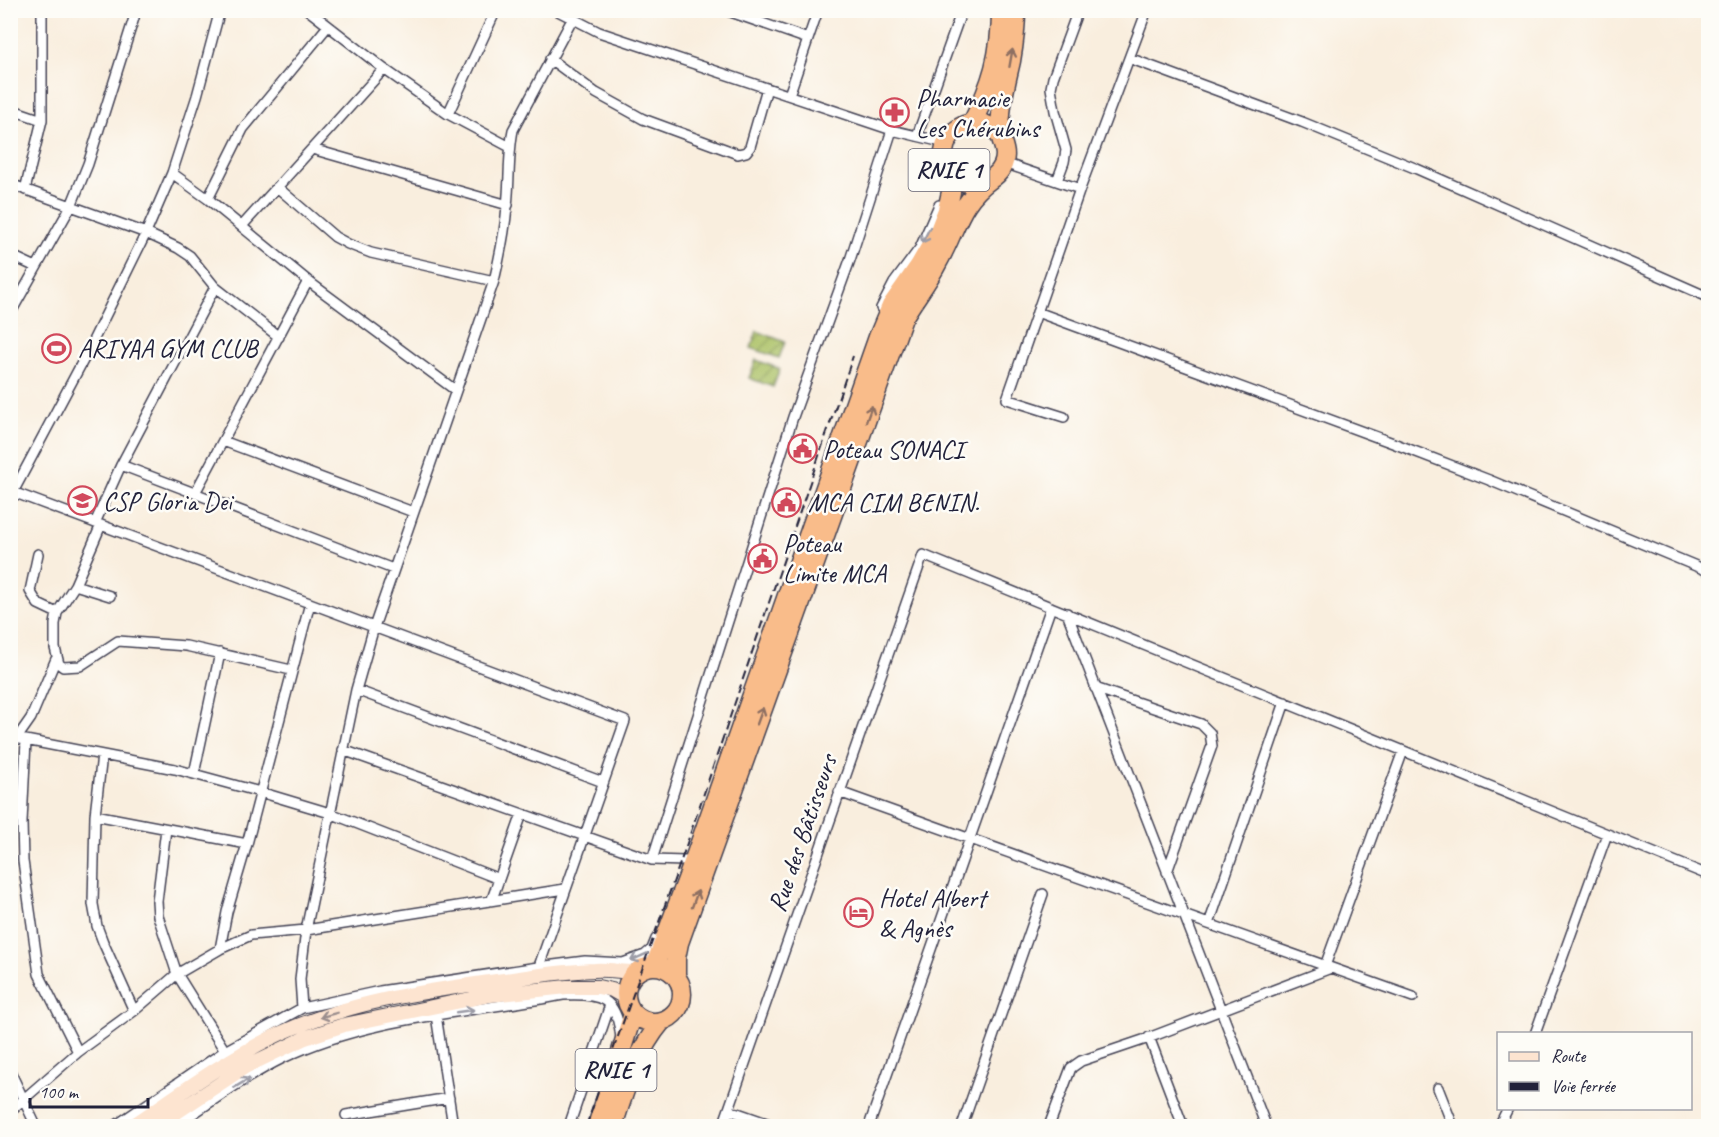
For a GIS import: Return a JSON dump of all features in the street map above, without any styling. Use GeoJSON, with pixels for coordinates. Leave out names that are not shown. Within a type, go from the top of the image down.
{"type":"FeatureCollection","features":[{"type":"Feature","properties":{"kind":"highway","name":"RNIE 1"},"geometry":{"type":"LineString","coordinates":[[972,123],[994,74],[1001,10]]}},
{"type":"Feature","properties":{"kind":"highway","name":"RNIE 1"},"geometry":{"type":"LineString","coordinates":[[613,1126],[640,1052],[662,1021],[673,1015],[680,1005],[682,987],[676,976],[679,943],[903,318],[938,262],[968,200],[999,172],[1004,163],[1005,149],[1000,136],[1000,114],[1013,50],[1016,10]]}},
{"type":"Feature","properties":{"kind":"highway","name":"RNIE 1"},"geometry":{"type":"LineString","coordinates":[[655,965],[690,873],[878,337],[891,306],[920,266],[938,233],[947,210],[951,192],[945,156],[946,143],[956,129],[972,123],[988,126],[1000,136]]}},
{"type":"Feature","properties":{"kind":"highway","name":"RNIE 1"},"geometry":{"type":"LineString","coordinates":[[949,175],[967,183],[979,183],[991,179]]}},
{"type":"Feature","properties":{"kind":"highway"},"geometry":{"type":"LineString","coordinates":[[636,972],[643,967],[655,965],[667,968],[676,976]]}},
{"type":"Feature","properties":{"kind":"highway","name":"RNIE 1"},"geometry":{"type":"LineString","coordinates":[[597,1126],[627,986],[636,972]]}},
{"type":"Feature","properties":{"kind":"highway","name":"RNIE 1"},"geometry":{"type":"LineString","coordinates":[[623,1005],[650,1022],[662,1021]]}},
{"type":"Feature","properties":{"kind":"street"},"geometry":{"type":"LineString","coordinates":[[25,190],[42,120],[42,10]]}},
{"type":"Feature","properties":{"kind":"street"},"geometry":{"type":"LineString","coordinates":[[10,314],[72,206],[98,134],[135,10]]}},
{"type":"Feature","properties":{"kind":"street"},"geometry":{"type":"LineString","coordinates":[[220,10],[197,96],[172,173],[146,233],[85,357],[11,494],[98,524],[625,721],[537,971]]}},
{"type":"Feature","properties":{"kind":"street"},"geometry":{"type":"LineString","coordinates":[[308,10],[384,69],[448,114],[510,147]]}},
{"type":"Feature","properties":{"kind":"street"},"geometry":{"type":"LineString","coordinates":[[448,114],[496,10]]}},
{"type":"Feature","properties":{"kind":"street"},"geometry":{"type":"LineString","coordinates":[[556,10],[599,32],[892,130],[946,143]]}},
{"type":"Feature","properties":{"kind":"street"},"geometry":{"type":"LineString","coordinates":[[302,1008],[300,979],[306,930],[356,690],[393,569],[494,281],[508,205],[510,147],[517,119],[577,10]]}},
{"type":"Feature","properties":{"kind":"street"},"geometry":{"type":"LineString","coordinates":[[725,10],[808,39]]}},
{"type":"Feature","properties":{"kind":"street"},"geometry":{"type":"LineString","coordinates":[[789,95],[818,10]]}},
{"type":"Feature","properties":{"kind":"street"},"geometry":{"type":"LineString","coordinates":[[917,136],[962,10]]}},
{"type":"Feature","properties":{"kind":"street"},"geometry":{"type":"LineString","coordinates":[[1057,181],[1066,150],[1055,111],[1053,78],[1078,10]]}},
{"type":"Feature","properties":{"kind":"street"},"geometry":{"type":"LineString","coordinates":[[1064,417],[1007,399],[1080,189],[1147,10]]}},
{"type":"Feature","properties":{"kind":"street"},"geometry":{"type":"LineString","coordinates":[[208,199],[243,129],[328,26]]}},
{"type":"Feature","properties":{"kind":"street"},"geometry":{"type":"LineString","coordinates":[[1129,58],[1302,122],[1417,169],[1708,297]]}},
{"type":"Feature","properties":{"kind":"street"},"geometry":{"type":"LineString","coordinates":[[550,59],[596,93],[643,119],[738,154],[746,152],[750,147],[767,88]]}},
{"type":"Feature","properties":{"kind":"street"},"geometry":{"type":"LineString","coordinates":[[242,226],[384,69]]}},
{"type":"Feature","properties":{"kind":"street"},"geometry":{"type":"LineString","coordinates":[[10,109],[42,120]]}},
{"type":"Feature","properties":{"kind":"street"},"geometry":{"type":"LineString","coordinates":[[652,860],[793,417],[850,260],[892,130]]}},
{"type":"Feature","properties":{"kind":"street"},"geometry":{"type":"LineString","coordinates":[[312,149],[508,205]]}},
{"type":"Feature","properties":{"kind":"street"},"geometry":{"type":"LineString","coordinates":[[1004,163],[1080,189]]}},
{"type":"Feature","properties":{"kind":"street"},"geometry":{"type":"LineString","coordinates":[[172,173],[208,199],[308,281],[455,390]]}},
{"type":"Feature","properties":{"kind":"street"},"geometry":{"type":"LineString","coordinates":[[132,1126],[220,1067],[270,1038],[315,1019],[385,999],[585,961],[623,963],[645,955],[652,949],[876,319],[894,283],[920,248],[949,175]]}},
{"type":"Feature","properties":{"kind":"street"},"geometry":{"type":"LineString","coordinates":[[10,184],[146,233],[178,248],[190,256],[215,287],[279,337]]}},
{"type":"Feature","properties":{"kind":"street"},"geometry":{"type":"LineString","coordinates":[[278,187],[335,237],[348,244],[371,252],[494,281]]}},
{"type":"Feature","properties":{"kind":"street"},"geometry":{"type":"LineString","coordinates":[[10,255],[36,267]]}},
{"type":"Feature","properties":{"kind":"street"},"geometry":{"type":"LineString","coordinates":[[195,493],[308,281]]}},
{"type":"Feature","properties":{"kind":"street"},"geometry":{"type":"LineString","coordinates":[[78,1052],[39,974],[23,861],[18,739],[31,718],[56,659],[57,613],[75,585],[121,465],[215,287]]}},
{"type":"Feature","properties":{"kind":"street"},"geometry":{"type":"LineString","coordinates":[[1037,312],[1415,451],[1708,571]]}},
{"type":"Feature","properties":{"kind":"street"},"geometry":{"type":"LineString","coordinates":[[223,441],[413,512]]}},
{"type":"Feature","properties":{"kind":"street"},"geometry":{"type":"LineString","coordinates":[[121,465],[393,569]]}},
{"type":"Feature","properties":{"kind":"street"},"geometry":{"type":"LineString","coordinates":[[38,554],[30,591],[38,604],[57,613]]}},
{"type":"Feature","properties":{"kind":"street","name":"Rue des Bâtisseurs"},"geometry":{"type":"LineString","coordinates":[[723,1126],[922,555],[1051,607]]}},
{"type":"Feature","properties":{"kind":"street"},"geometry":{"type":"LineString","coordinates":[[75,585],[110,597]]}},
{"type":"Feature","properties":{"kind":"street"},"geometry":{"type":"LineString","coordinates":[[219,949],[309,603]]}},
{"type":"Feature","properties":{"kind":"street"},"geometry":{"type":"LineString","coordinates":[[869,1126],[1051,607],[1708,875]]}},
{"type":"Feature","properties":{"kind":"street"},"geometry":{"type":"LineString","coordinates":[[1066,613],[1266,1126]]}},
{"type":"Feature","properties":{"kind":"street"},"geometry":{"type":"LineString","coordinates":[[56,659],[63,668],[80,666],[118,641],[186,646],[291,670]]}},
{"type":"Feature","properties":{"kind":"street"},"geometry":{"type":"LineString","coordinates":[[194,774],[220,653]]}},
{"type":"Feature","properties":{"kind":"street"},"geometry":{"type":"LineString","coordinates":[[1095,688],[1201,724],[1210,733],[1212,746],[1167,872]]}},
{"type":"Feature","properties":{"kind":"street"},"geometry":{"type":"LineString","coordinates":[[356,690],[603,782]]}},
{"type":"Feature","properties":{"kind":"street"},"geometry":{"type":"LineString","coordinates":[[1209,924],[1285,702]]}},
{"type":"Feature","properties":{"kind":"street"},"geometry":{"type":"LineString","coordinates":[[18,739],[194,774],[260,792],[330,813],[499,879]]}},
{"type":"Feature","properties":{"kind":"street"},"geometry":{"type":"LineString","coordinates":[[343,750],[652,860],[685,861]]}},
{"type":"Feature","properties":{"kind":"street"},"geometry":{"type":"LineString","coordinates":[[1049,1126],[1071,1068],[1082,1061],[1221,1010],[1328,967],[1403,751]]}},
{"type":"Feature","properties":{"kind":"street"},"geometry":{"type":"LineString","coordinates":[[102,755],[95,815],[93,904],[97,926],[134,1011]]}},
{"type":"Feature","properties":{"kind":"street"},"geometry":{"type":"LineString","coordinates":[[839,792],[1413,997]]}},
{"type":"Feature","properties":{"kind":"street"},"geometry":{"type":"LineString","coordinates":[[492,899],[522,814]]}},
{"type":"Feature","properties":{"kind":"street"},"geometry":{"type":"LineString","coordinates":[[95,815],[247,844]]}},
{"type":"Feature","properties":{"kind":"street"},"geometry":{"type":"LineString","coordinates":[[166,829],[157,901],[158,916],[177,974],[225,1051]]}},
{"type":"Feature","properties":{"kind":"street"},"geometry":{"type":"LineString","coordinates":[[1536,1032],[1607,834]]}},
{"type":"Feature","properties":{"kind":"street"},"geometry":{"type":"LineString","coordinates":[[10,1111],[25,1101],[78,1052],[134,1011],[177,974],[219,949],[251,935],[306,930],[565,889]]}},
{"type":"Feature","properties":{"kind":"street"},"geometry":{"type":"LineString","coordinates":[[962,1126],[1043,894]]}},
{"type":"Feature","properties":{"kind":"street"},"geometry":{"type":"LineString","coordinates":[[114,1126],[225,1051],[302,1008],[380,991],[537,971],[636,972]]}},
{"type":"Feature","properties":{"kind":"street"},"geometry":{"type":"LineString","coordinates":[[156,1126],[245,1067],[305,1038],[344,1025],[489,995],[567,987],[598,987],[612,990],[623,1005]]}},
{"type":"Feature","properties":{"kind":"street"},"geometry":{"type":"LineString","coordinates":[[176,1126],[219,1096],[282,1058],[329,1040],[376,1026],[563,995],[588,993],[623,1005]]}},
{"type":"Feature","properties":{"kind":"street"},"geometry":{"type":"LineString","coordinates":[[569,1126],[623,1005]]}},
{"type":"Feature","properties":{"kind":"street"},"geometry":{"type":"LineString","coordinates":[[590,1126],[621,1039],[618,1024],[623,1005]]}},
{"type":"Feature","properties":{"kind":"street"},"geometry":{"type":"LineString","coordinates":[[436,1015],[453,1126]]}},
{"type":"Feature","properties":{"kind":"street"},"geometry":{"type":"LineString","coordinates":[[1149,1037],[1184,1126]]}},
{"type":"Feature","properties":{"kind":"street"},"geometry":{"type":"LineString","coordinates":[[10,1071],[36,1126]]}},
{"type":"Feature","properties":{"kind":"street"},"geometry":{"type":"LineString","coordinates":[[1438,1088],[1454,1126]]}},
{"type":"Feature","properties":{"kind":"street"},"geometry":{"type":"LineString","coordinates":[[346,1115],[449,1098]]}},
{"type":"Feature","properties":{"kind":"street"},"geometry":{"type":"LineString","coordinates":[[729,1110],[776,1126]]}},
{"type":"Feature","properties":{"kind":"street"},"geometry":{"type":"LineString","coordinates":[[1499,1126],[1507,1110]]}},
{"type":"Feature","properties":{"kind":"green space"},"geometry":{"type":"Polygon","coordinates":[[[757,331],[785,342],[779,358],[751,348],[757,331]]]}},
{"type":"Feature","properties":{"kind":"green space"},"geometry":{"type":"Polygon","coordinates":[[[756,360],[780,369],[773,387],[749,378],[756,360]]]}},
{"type":"Feature","properties":{"kind":"railway"},"geometry":{"type":"LineString","coordinates":[[586,1126],[684,852],[853,356]]}},
{"type":"Feature","properties":{"kind":"place","name":"Pharmacie Les Chérubins"},"geometry":{"type":"Point","coordinates":[895,113]}},
{"type":"Feature","properties":{"kind":"place","name":"ARIYAA GYM CLUB"},"geometry":{"type":"Point","coordinates":[57,348]}},
{"type":"Feature","properties":{"kind":"place","name":"Poteau SONACI"},"geometry":{"type":"Point","coordinates":[802,449]}},
{"type":"Feature","properties":{"kind":"place","name":"CSP Gloria Dei"},"geometry":{"type":"Point","coordinates":[82,501]}},
{"type":"Feature","properties":{"kind":"place","name":"MCA CIM BENIN."},"geometry":{"type":"Point","coordinates":[787,502]}},
{"type":"Feature","properties":{"kind":"place","name":"Poteau Limite MCA"},"geometry":{"type":"Point","coordinates":[762,558]}},
{"type":"Feature","properties":{"kind":"place","name":"Hotel Albert & Agnès"},"geometry":{"type":"Point","coordinates":[858,913]}}]}
